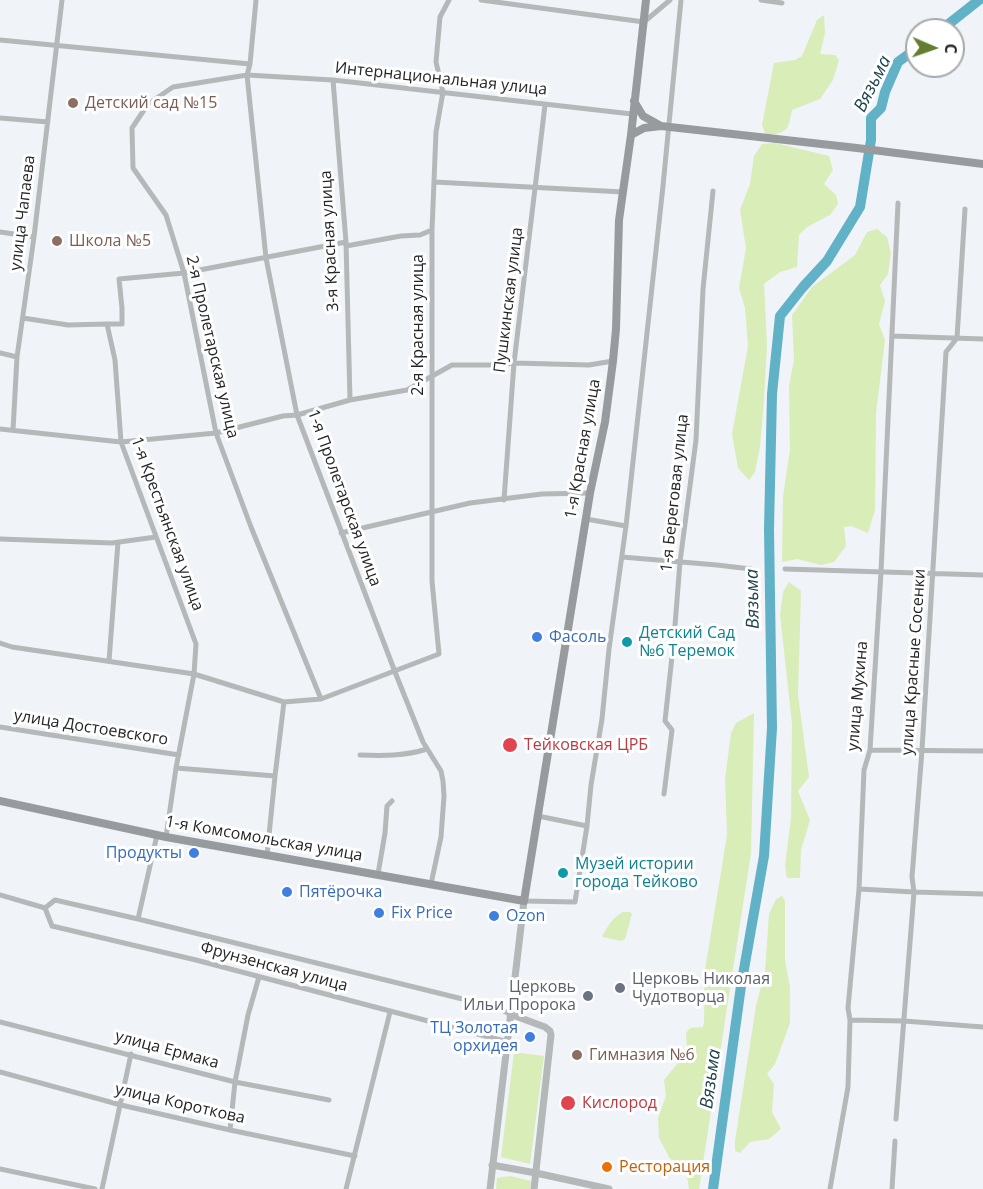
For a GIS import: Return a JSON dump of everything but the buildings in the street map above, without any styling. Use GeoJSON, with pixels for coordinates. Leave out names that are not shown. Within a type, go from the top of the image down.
{"type":"FeatureCollection","features":[{"type":"Feature","properties":{"kind":"main road","name":"1-я Красная улица"},"geometry":{"type":"LineString","coordinates":[[524,901],[590,493],[605,422],[616,329],[619,220],[646,0]]}},
{"type":"Feature","properties":{"kind":"main road"},"geometry":{"type":"LineString","coordinates":[[634,101],[643,116],[665,126]]}},
{"type":"Feature","properties":{"kind":"main road"},"geometry":{"type":"LineString","coordinates":[[631,135],[644,128],[665,126],[983,164]]}},
{"type":"Feature","properties":{"kind":"main road","name":"1-я Комсомольская улица"},"geometry":{"type":"LineString","coordinates":[[0,801],[162,836],[524,901]]}},
{"type":"Feature","properties":{"kind":"street","name":"улица Чапаева"},"geometry":{"type":"LineString","coordinates":[[14,430],[17,357],[34,237],[62,0]]}},
{"type":"Feature","properties":{"kind":"street","name":"1-я Пролетарская улица"},"geometry":{"type":"LineString","coordinates":[[256,0],[247,75],[266,258],[297,415],[423,742],[441,771],[444,796],[441,837],[432,884]]}},
{"type":"Feature","properties":{"kind":"street","name":"2-я Красная улица"},"geometry":{"type":"LineString","coordinates":[[395,672],[439,654],[432,581],[432,230],[436,132],[443,92],[436,62],[440,17],[449,0]]}},
{"type":"Feature","properties":{"kind":"street"},"geometry":{"type":"LineString","coordinates":[[481,0],[644,22],[669,0]]}},
{"type":"Feature","properties":{"kind":"street"},"geometry":{"type":"LineString","coordinates":[[490,1189],[524,901],[575,902],[602,719],[626,526],[662,198],[665,126],[681,0]]}},
{"type":"Feature","properties":{"kind":"street"},"geometry":{"type":"LineString","coordinates":[[761,0],[782,3]]}},
{"type":"Feature","properties":{"kind":"street"},"geometry":{"type":"LineString","coordinates":[[0,40],[250,64]]}},
{"type":"Feature","properties":{"kind":"street","name":"Интернациональная улица"},"geometry":{"type":"LineString","coordinates":[[247,75],[333,80],[632,114]]}},
{"type":"Feature","properties":{"kind":"street","name":"2-я Пролетарская улица"},"geometry":{"type":"LineString","coordinates":[[247,75],[173,87],[148,104],[132,128],[133,168],[166,215],[184,273],[216,433],[251,527],[321,699]]}},
{"type":"Feature","properties":{"kind":"street","name":"3-я Красная улица"},"geometry":{"type":"LineString","coordinates":[[333,80],[346,244],[350,400]]}},
{"type":"Feature","properties":{"kind":"street","name":"Пушкинская улица"},"geometry":{"type":"LineString","coordinates":[[504,500],[514,363],[545,105]]}},
{"type":"Feature","properties":{"kind":"street"},"geometry":{"type":"LineString","coordinates":[[0,118],[48,122]]}},
{"type":"Feature","properties":{"kind":"street"},"geometry":{"type":"LineString","coordinates":[[434,182],[623,192]]}},
{"type":"Feature","properties":{"kind":"street","name":"1-я Береговая улица"},"geometry":{"type":"LineString","coordinates":[[664,795],[672,730],[665,722],[696,440],[703,289],[713,191]]}},
{"type":"Feature","properties":{"kind":"street","name":"улица Мухина"},"geometry":{"type":"LineString","coordinates":[[830,1189],[848,1088],[850,1020],[848,1008],[859,889],[864,770],[870,750],[881,572],[898,203]]}},
{"type":"Feature","properties":{"kind":"street","name":"улица Красные Сосенки"},"geometry":{"type":"LineString","coordinates":[[896,1119],[914,892],[912,877],[946,352],[957,338],[965,209]]}},
{"type":"Feature","properties":{"kind":"street"},"geometry":{"type":"LineString","coordinates":[[23,318],[68,325],[122,324],[119,279],[184,273],[346,244],[420,235],[432,230]]}},
{"type":"Feature","properties":{"kind":"street"},"geometry":{"type":"LineString","coordinates":[[0,232],[34,237]]}},
{"type":"Feature","properties":{"kind":"street","name":"1-я Крестьянская улица"},"geometry":{"type":"LineString","coordinates":[[107,324],[115,360],[121,442],[196,644],[194,674],[162,836],[138,920]]}},
{"type":"Feature","properties":{"kind":"street"},"geometry":{"type":"LineString","coordinates":[[892,336],[983,339]]}},
{"type":"Feature","properties":{"kind":"street"},"geometry":{"type":"LineString","coordinates":[[0,353],[17,357]]}},
{"type":"Feature","properties":{"kind":"street"},"geometry":{"type":"LineString","coordinates":[[0,429],[121,442],[216,433],[283,416],[297,415],[350,400],[407,390],[453,364],[589,365],[613,362]]}},
{"type":"Feature","properties":{"kind":"street"},"geometry":{"type":"LineString","coordinates":[[341,533],[470,503],[542,494],[590,493]]}},
{"type":"Feature","properties":{"kind":"street"},"geometry":{"type":"LineString","coordinates":[[586,519],[626,526]]}},
{"type":"Feature","properties":{"kind":"street"},"geometry":{"type":"LineString","coordinates":[[0,539],[118,542],[156,537]]}},
{"type":"Feature","properties":{"kind":"street"},"geometry":{"type":"LineString","coordinates":[[109,662],[118,542]]}},
{"type":"Feature","properties":{"kind":"street"},"geometry":{"type":"LineString","coordinates":[[622,557],[751,569]]}},
{"type":"Feature","properties":{"kind":"street"},"geometry":{"type":"LineString","coordinates":[[785,569],[983,575]]}},
{"type":"Feature","properties":{"kind":"street"},"geometry":{"type":"LineString","coordinates":[[0,643],[12,647],[194,674],[284,702],[321,699],[395,672]]}},
{"type":"Feature","properties":{"kind":"street"},"geometry":{"type":"LineString","coordinates":[[267,855],[284,702]]}},
{"type":"Feature","properties":{"kind":"street","name":"улица Достоевского"},"geometry":{"type":"LineString","coordinates":[[0,727],[178,755]]}},
{"type":"Feature","properties":{"kind":"street"},"geometry":{"type":"LineString","coordinates":[[360,755],[387,757],[414,754],[428,749]]}},
{"type":"Feature","properties":{"kind":"street"},"geometry":{"type":"LineString","coordinates":[[870,750],[983,751]]}},
{"type":"Feature","properties":{"kind":"street","name":"улица Достоевского"},"geometry":{"type":"LineString","coordinates":[[176,768],[275,776]]}},
{"type":"Feature","properties":{"kind":"street"},"geometry":{"type":"LineString","coordinates":[[378,874],[387,806],[392,801]]}},
{"type":"Feature","properties":{"kind":"street"},"geometry":{"type":"LineString","coordinates":[[538,816],[587,826]]}},
{"type":"Feature","properties":{"kind":"street"},"geometry":{"type":"LineString","coordinates":[[859,889],[983,894]]}},
{"type":"Feature","properties":{"kind":"street","name":"Фрунзенская улица"},"geometry":{"type":"LineString","coordinates":[[0,895],[45,908]]}},
{"type":"Feature","properties":{"kind":"street","name":"Фрунзенская улица"},"geometry":{"type":"LineString","coordinates":[[45,908],[54,900],[495,1007],[510,1014]]}},
{"type":"Feature","properties":{"kind":"street","name":"Фрунзенская улица"},"geometry":{"type":"LineString","coordinates":[[45,908],[52,926],[196,960],[508,1042]]}},
{"type":"Feature","properties":{"kind":"street"},"geometry":{"type":"LineString","coordinates":[[230,1130],[235,1082],[248,1015],[259,977]]}},
{"type":"Feature","properties":{"kind":"street"},"geometry":{"type":"LineString","coordinates":[[346,1189],[390,1012]]}},
{"type":"Feature","properties":{"kind":"street"},"geometry":{"type":"LineString","coordinates":[[510,1014],[545,1027],[551,1035],[534,1189]]}},
{"type":"Feature","properties":{"kind":"street"},"geometry":{"type":"LineString","coordinates":[[850,1020],[904,1021],[983,1027]]}},
{"type":"Feature","properties":{"kind":"street","name":"улица Ермака"},"geometry":{"type":"LineString","coordinates":[[0,1022],[235,1082],[328,1100]]}},
{"type":"Feature","properties":{"kind":"street"},"geometry":{"type":"LineString","coordinates":[[102,1189],[131,1054]]}},
{"type":"Feature","properties":{"kind":"street","name":"улица Короткова"},"geometry":{"type":"LineString","coordinates":[[0,1072],[121,1105],[355,1156]]}},
{"type":"Feature","properties":{"kind":"street"},"geometry":{"type":"LineString","coordinates":[[892,1189],[895,1141]]}},
{"type":"Feature","properties":{"kind":"street"},"geometry":{"type":"LineString","coordinates":[[492,1165],[609,1189]]}},
{"type":"Feature","properties":{"kind":"street"},"geometry":{"type":"LineString","coordinates":[[0,1169],[95,1189]]}},
{"type":"Feature","properties":{"kind":"green space"},"geometry":{"type":"Polygon","coordinates":[[[824,15],[825,33],[820,54],[835,55],[839,60],[833,80],[820,99],[792,110],[788,126],[783,132],[766,136],[762,125],[774,63],[795,60],[802,56],[817,20],[824,15]]]}},
{"type":"Feature","properties":{"kind":"green space"},"geometry":{"type":"Polygon","coordinates":[[[775,143],[829,156],[833,170],[824,184],[836,195],[838,204],[830,215],[807,227],[799,235],[797,267],[780,272],[764,284],[767,345],[764,400],[760,447],[755,472],[749,480],[738,468],[732,434],[748,346],[745,308],[739,288],[746,248],[740,210],[750,184],[754,156],[762,144],[775,143]]]}},
{"type":"Feature","properties":{"kind":"green space"},"geometry":{"type":"Polygon","coordinates":[[[877,229],[887,237],[891,253],[888,274],[880,285],[885,301],[879,324],[885,340],[876,413],[875,510],[868,533],[851,526],[844,527],[846,546],[834,562],[821,565],[797,559],[782,562],[783,496],[790,450],[789,386],[794,360],[792,315],[812,287],[855,255],[867,232],[877,229]]]}},
{"type":"Feature","properties":{"kind":"green space"},"geometry":{"type":"Polygon","coordinates":[[[789,582],[801,591],[798,695],[809,777],[798,791],[810,820],[801,850],[800,878],[787,878],[785,866],[791,818],[792,724],[780,614],[783,592],[789,582]]]}},
{"type":"Feature","properties":{"kind":"green space"},"geometry":{"type":"Polygon","coordinates":[[[754,713],[751,853],[699,1189],[689,1189],[685,1164],[670,1159],[659,1138],[658,1118],[666,1096],[664,1080],[687,1052],[686,1033],[690,1028],[703,1027],[705,970],[727,835],[725,779],[731,733],[736,723],[754,713]]]}},
{"type":"Feature","properties":{"kind":"green space"},"geometry":{"type":"Polygon","coordinates":[[[782,896],[785,901],[785,960],[790,987],[790,1023],[775,1064],[767,1074],[774,1084],[772,1112],[781,1129],[769,1139],[750,1142],[740,1153],[735,1151],[735,1141],[756,1006],[765,971],[769,914],[776,899],[782,896]]]}},
{"type":"Feature","properties":{"kind":"green space"},"geometry":{"type":"Polygon","coordinates":[[[623,912],[632,914],[625,939],[621,941],[603,937],[611,922],[623,912]]]}},
{"type":"Feature","properties":{"kind":"green space"},"geometry":{"type":"Polygon","coordinates":[[[514,1052],[544,1056],[530,1164],[501,1157],[514,1052]]]}},
{"type":"Feature","properties":{"kind":"green space"},"geometry":{"type":"Polygon","coordinates":[[[510,1176],[531,1181],[530,1189],[496,1189],[497,1178],[510,1176]]]}},
{"type":"Feature","properties":{"kind":"waterway","name":"Вязьма"},"geometry":{"type":"LineString","coordinates":[[956,18],[979,0]]}},
{"type":"Feature","properties":{"kind":"waterway","name":"Вязьма"},"geometry":{"type":"LineString","coordinates":[[713,1189],[741,986],[764,856],[772,728],[769,529],[772,394],[780,316],[827,261],[860,207],[871,140],[871,118],[881,108],[898,62],[905,57]]}},
{"type":"Feature","properties":{"kind":"place","name":"Детский сад №15"},"geometry":{"type":"Point","coordinates":[73,103]}},
{"type":"Feature","properties":{"kind":"place","name":"Школа №5"},"geometry":{"type":"Point","coordinates":[57,241]}},
{"type":"Feature","properties":{"kind":"place","name":"Фасоль"},"geometry":{"type":"Point","coordinates":[537,637]}},
{"type":"Feature","properties":{"kind":"place","name":"Детский Сад №6 Теремок"},"geometry":{"type":"Point","coordinates":[627,642]}},
{"type":"Feature","properties":{"kind":"place","name":"Тейковская ЦРБ"},"geometry":{"type":"Point","coordinates":[510,745]}},
{"type":"Feature","properties":{"kind":"place","name":"Продукты"},"geometry":{"type":"Point","coordinates":[194,853]}},
{"type":"Feature","properties":{"kind":"place","name":"Музей истории города Тейково"},"geometry":{"type":"Point","coordinates":[563,873]}},
{"type":"Feature","properties":{"kind":"place","name":"Пятёрочка"},"geometry":{"type":"Point","coordinates":[287,892]}},
{"type":"Feature","properties":{"kind":"place","name":"Fix Price"},"geometry":{"type":"Point","coordinates":[379,913]}},
{"type":"Feature","properties":{"kind":"place","name":"Ozon"},"geometry":{"type":"Point","coordinates":[494,916]}},
{"type":"Feature","properties":{"kind":"place","name":"Церковь Николая Чудотворца"},"geometry":{"type":"Point","coordinates":[620,988]}},
{"type":"Feature","properties":{"kind":"place","name":"Церковь Ильи Пророка"},"geometry":{"type":"Point","coordinates":[588,996]}},
{"type":"Feature","properties":{"kind":"place","name":"ТЦ Золотая орхидея"},"geometry":{"type":"Point","coordinates":[530,1037]}},
{"type":"Feature","properties":{"kind":"place","name":"Гимназия №6"},"geometry":{"type":"Point","coordinates":[577,1055]}},
{"type":"Feature","properties":{"kind":"place","name":"Кислород"},"geometry":{"type":"Point","coordinates":[568,1103]}},
{"type":"Feature","properties":{"kind":"place","name":"Ресторация"},"geometry":{"type":"Point","coordinates":[607,1167]}}]}
